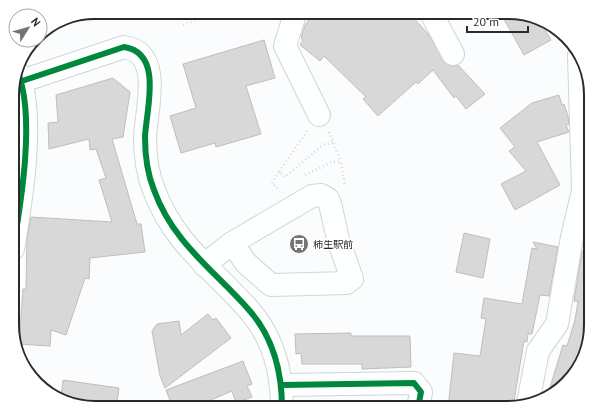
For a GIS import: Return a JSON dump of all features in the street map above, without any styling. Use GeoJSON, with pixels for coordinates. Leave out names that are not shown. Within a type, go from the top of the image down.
{"type":"FeatureCollection","features":[{"type":"Feature","properties":{"kind":"street"},"geometry":{"type":"LineString","coordinates":[[293,19],[285,46],[319,115]]}},
{"type":"Feature","properties":{"kind":"street"},"geometry":{"type":"LineString","coordinates":[[435,19],[452,54]]}},
{"type":"Feature","properties":{"kind":"street"},"geometry":{"type":"LineString","coordinates":[[22,75],[124,47],[130,48],[140,55],[148,69],[150,79],[145,137],[146,165],[154,190],[165,215],[191,251],[249,310],[264,331],[279,367],[282,385],[282,401]]}},
{"type":"Feature","properties":{"kind":"street"},"geometry":{"type":"LineString","coordinates":[[529,397],[538,351],[557,324],[572,236],[583,191],[579,71]]}},
{"type":"Feature","properties":{"kind":"street"},"geometry":{"type":"LineString","coordinates":[[19,201],[26,146],[26,100],[21,80]]}},
{"type":"Feature","properties":{"kind":"street"},"geometry":{"type":"LineString","coordinates":[[204,265],[232,242],[312,196],[321,195],[328,199],[330,204],[338,239],[352,279],[347,283],[270,285],[246,263],[232,242]]}},
{"type":"Feature","properties":{"kind":"street"},"geometry":{"type":"LineString","coordinates":[[282,385],[414,383],[421,392],[419,401]]}},
{"type":"Feature","properties":{"kind":"path"},"geometry":{"type":"LineString","coordinates":[[183,25],[199,19]]}},
{"type":"Feature","properties":{"kind":"path"},"geometry":{"type":"LineString","coordinates":[[281,193],[272,183],[319,115]]}},
{"type":"Feature","properties":{"kind":"path"},"geometry":{"type":"LineString","coordinates":[[332,137],[341,162]]}},
{"type":"Feature","properties":{"kind":"path"},"geometry":{"type":"LineString","coordinates":[[279,172],[285,177],[323,145],[335,142]]}},
{"type":"Feature","properties":{"kind":"building"},"geometry":{"type":"Polygon","coordinates":[[[309,19],[414,19],[428,34],[446,64],[452,66],[458,65],[485,94],[466,109],[456,96],[454,98],[433,70],[418,84],[416,82],[378,116],[363,99],[366,97],[324,56],[320,61],[300,45],[303,40],[301,38],[305,25],[309,19]]]}},
{"type":"Feature","properties":{"kind":"building"},"geometry":{"type":"Polygon","coordinates":[[[504,19],[527,22],[544,28],[551,40],[524,55],[504,19]]]}},
{"type":"Feature","properties":{"kind":"building"},"geometry":{"type":"Polygon","coordinates":[[[264,40],[275,78],[246,86],[261,134],[216,147],[215,143],[181,153],[170,116],[196,108],[183,64],[264,40]]]}},
{"type":"Feature","properties":{"kind":"building"},"geometry":{"type":"Polygon","coordinates":[[[113,78],[130,92],[123,137],[112,139],[137,224],[141,224],[145,252],[90,258],[89,279],[85,278],[66,335],[51,330],[50,346],[21,344],[20,336],[23,289],[26,289],[27,239],[31,217],[112,222],[99,180],[106,178],[96,149],[90,150],[89,139],[49,149],[48,123],[58,122],[56,95],[113,78]]]}},
{"type":"Feature","properties":{"kind":"building"},"geometry":{"type":"Polygon","coordinates":[[[559,95],[568,116],[569,124],[566,125],[569,132],[537,142],[560,185],[515,210],[501,184],[526,171],[509,151],[515,147],[500,128],[532,103],[559,95]]]}},
{"type":"Feature","properties":{"kind":"building"},"geometry":{"type":"Polygon","coordinates":[[[464,233],[490,239],[483,278],[456,272],[464,233]]]}},
{"type":"Feature","properties":{"kind":"building"},"geometry":{"type":"Polygon","coordinates":[[[533,242],[558,247],[549,296],[540,295],[532,334],[528,334],[527,342],[524,341],[514,400],[449,401],[454,353],[480,356],[486,319],[481,318],[484,298],[522,304],[532,248],[537,249],[533,242]]]}},
{"type":"Feature","properties":{"kind":"building"},"geometry":{"type":"Polygon","coordinates":[[[582,251],[584,251],[583,340],[574,363],[562,379],[550,388],[563,345],[567,346],[575,320],[578,301],[574,301],[582,251]]]}},
{"type":"Feature","properties":{"kind":"building"},"geometry":{"type":"Polygon","coordinates":[[[208,314],[213,320],[216,318],[231,338],[165,388],[160,376],[152,331],[157,324],[179,321],[181,335],[208,314]]]}},
{"type":"Feature","properties":{"kind":"building"},"geometry":{"type":"Polygon","coordinates":[[[351,333],[351,336],[410,336],[411,367],[362,369],[362,364],[302,364],[301,353],[296,354],[295,334],[351,333]]]}},
{"type":"Feature","properties":{"kind":"building"},"geometry":{"type":"Polygon","coordinates":[[[243,361],[252,384],[247,386],[252,397],[241,401],[235,401],[232,391],[208,401],[170,401],[166,390],[243,361]]]}},
{"type":"Feature","properties":{"kind":"building"},"geometry":{"type":"Polygon","coordinates":[[[63,380],[119,388],[117,401],[80,400],[61,393],[63,380]]]}},
{"type":"Feature","properties":{"kind":"cycle path"},"geometry":{"type":"LineString","coordinates":[[22,81],[124,47],[136,51],[144,60],[148,71],[150,84],[145,150],[148,171],[154,190],[162,209],[183,241],[249,310],[264,332],[270,344],[278,369],[282,401]]}},
{"type":"Feature","properties":{"kind":"cycle path"},"geometry":{"type":"LineString","coordinates":[[19,214],[23,184],[26,134],[26,110],[21,82]]}},
{"type":"Feature","properties":{"kind":"cycle path"},"geometry":{"type":"LineString","coordinates":[[282,385],[414,383],[421,392],[419,401]]}},
{"type":"Feature","properties":{"kind":"place","name":"柿生駅前"},"geometry":{"type":"Point","coordinates":[299,244]}}]}
